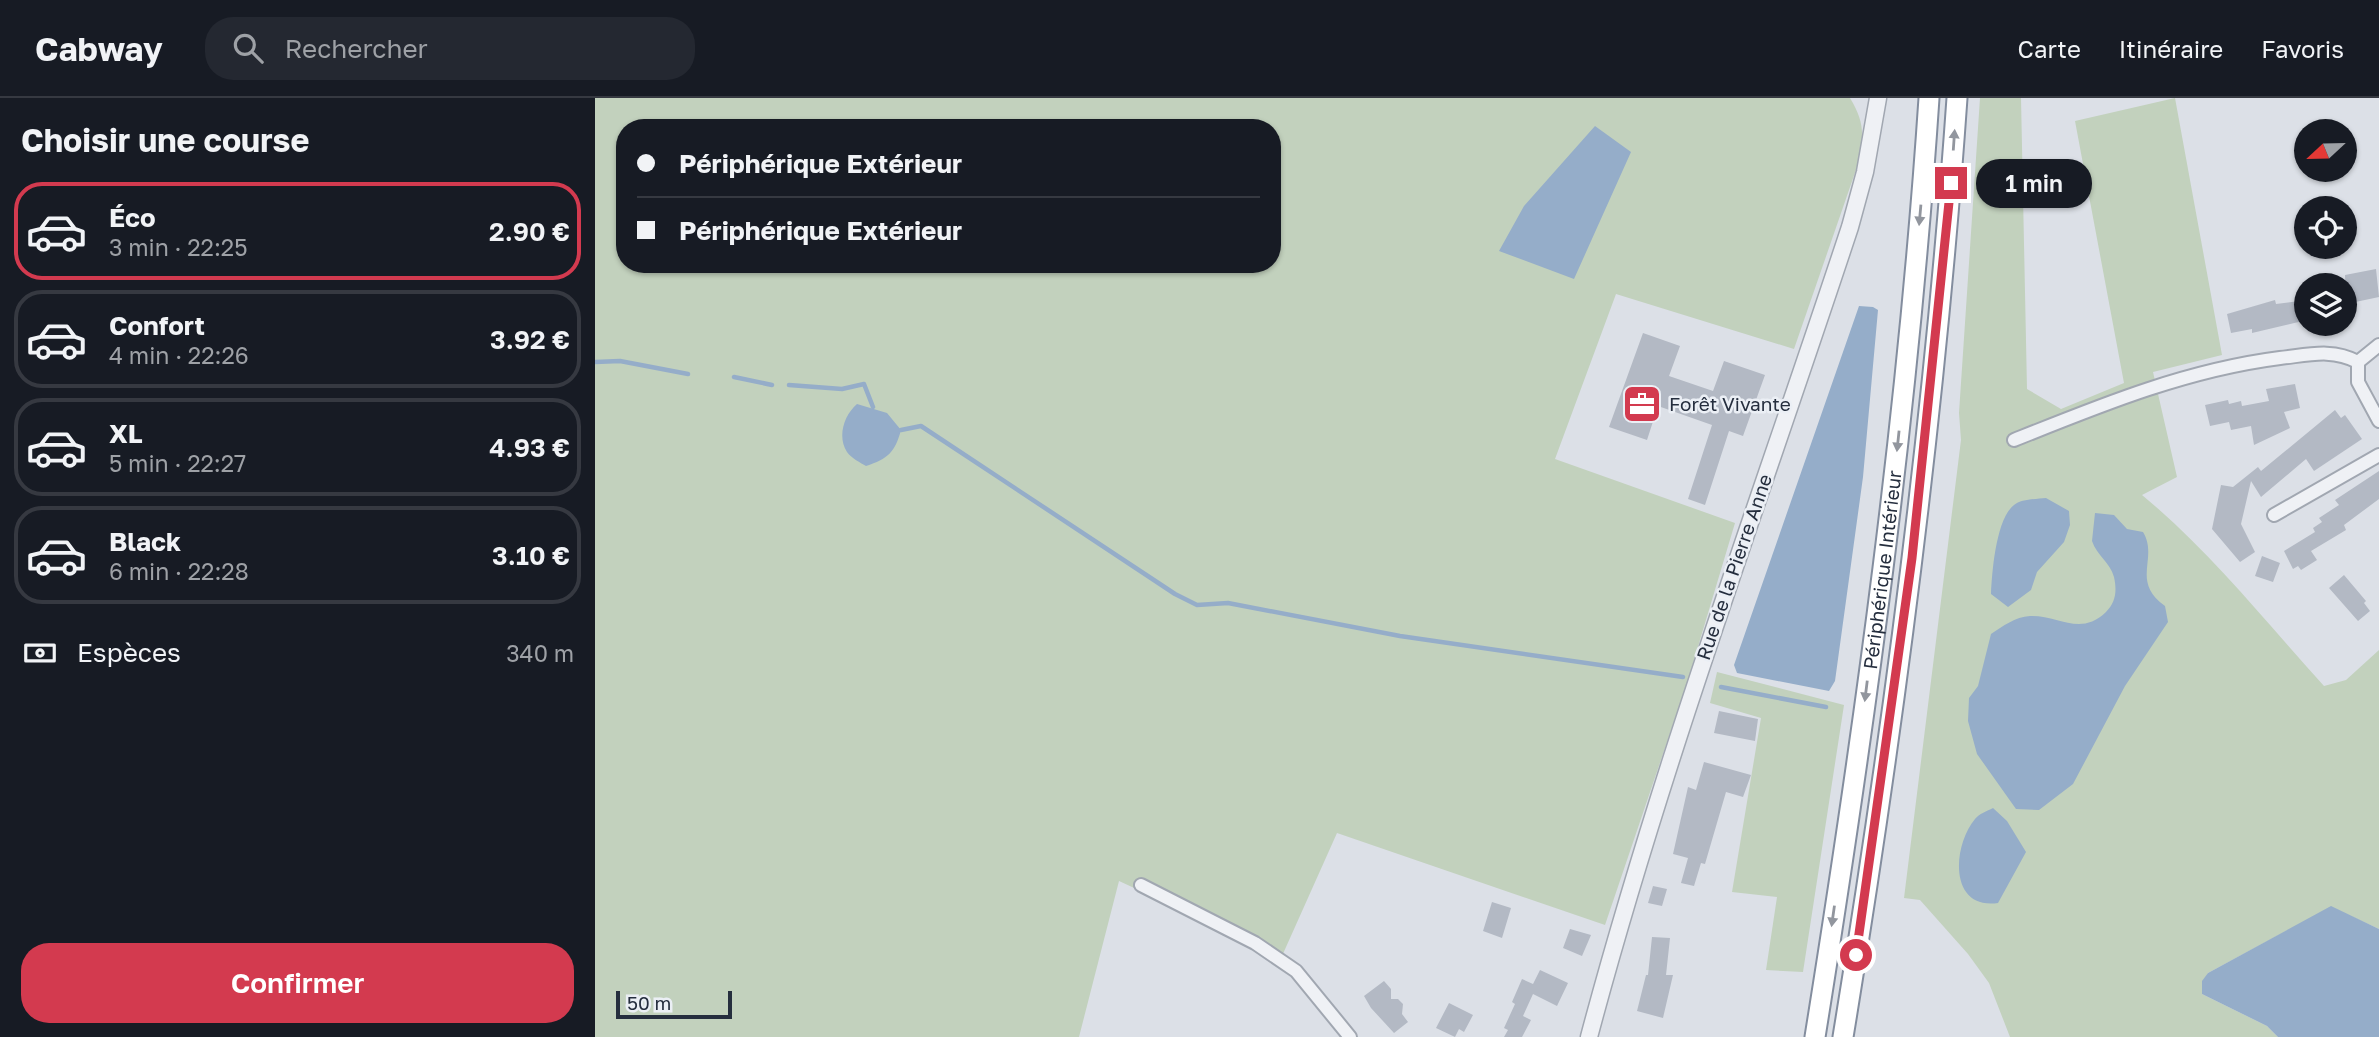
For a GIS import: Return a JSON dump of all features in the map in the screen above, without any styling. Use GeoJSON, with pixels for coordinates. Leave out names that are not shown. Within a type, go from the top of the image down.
{"type":"FeatureCollection","features":[{"type":"Feature","properties":{"kind":"highway","name":"Périphérique Intérieur"},"geometry":{"type":"LineString","coordinates":[[1815,1037],[1886,543],[1912,305],[1929,98]]}},
{"type":"Feature","properties":{"kind":"highway"},"geometry":{"type":"LineString","coordinates":[[1843,1037],[1912,558],[1937,341],[1957,98]]}},
{"type":"Feature","properties":{"kind":"street","name":"Rue de la Pierre Anne"},"geometry":{"type":"LineString","coordinates":[[1589,1037],[1630,884],[1696,678],[1850,227],[1865,172],[1878,98]]}},
{"type":"Feature","properties":{"kind":"street"},"geometry":{"type":"LineString","coordinates":[[2358,362],[2379,345]]}},
{"type":"Feature","properties":{"kind":"street"},"geometry":{"type":"LineString","coordinates":[[2014,440],[2154,385],[2234,365],[2331,352],[2358,362]]}},
{"type":"Feature","properties":{"kind":"street"},"geometry":{"type":"LineString","coordinates":[[2358,362],[2358,382],[2379,421]]}},
{"type":"Feature","properties":{"kind":"street"},"geometry":{"type":"LineString","coordinates":[[2274,515],[2379,455]]}},
{"type":"Feature","properties":{"kind":"street"},"geometry":{"type":"LineString","coordinates":[[1140,885],[1255,943],[1296,971],[1350,1037]]}},
{"type":"Feature","properties":{"kind":"green space"},"geometry":{"type":"Polygon","coordinates":[[[595,98],[1850,98],[1862,130],[1858,164],[1794,349],[1616,294],[1555,459],[1735,523],[1688,680],[1605,925],[1337,833],[1282,956],[1119,881],[1079,1037],[595,1037],[595,98]]]}},
{"type":"Feature","properties":{"kind":"green space"},"geometry":{"type":"Polygon","coordinates":[[[1980,98],[2021,98],[2027,389],[2061,409],[2124,383],[2075,121],[2175,98],[2222,355],[2153,372],[2177,477],[2142,495],[2213,562],[2324,686],[2346,680],[2379,650],[2379,929],[2331,907],[2208,973],[2202,994],[2267,1026],[2278,1037],[2010,1037],[1989,983],[1968,954],[1920,900],[1904,898],[1961,440],[1959,413],[1980,98]]]}},
{"type":"Feature","properties":{"kind":"green space"},"geometry":{"type":"Polygon","coordinates":[[[1717,672],[1844,705],[1803,972],[1766,970],[1777,897],[1732,892],[1761,718],[1710,703],[1717,672]]]}},
{"type":"Feature","properties":{"kind":"water"},"geometry":{"type":"Polygon","coordinates":[[[1595,126],[1631,152],[1574,279],[1499,251],[1524,206],[1595,126]]]}},
{"type":"Feature","properties":{"kind":"water"},"geometry":{"type":"Polygon","coordinates":[[[1859,306],[1878,310],[1863,477],[1835,681],[1829,691],[1737,673],[1734,665],[1859,306]]]}},
{"type":"Feature","properties":{"kind":"water"},"geometry":{"type":"Polygon","coordinates":[[[857,404],[887,413],[901,430],[889,454],[866,466],[849,454],[843,440],[845,420],[857,404]]]}},
{"type":"Feature","properties":{"kind":"water"},"geometry":{"type":"Polygon","coordinates":[[[2046,498],[2069,511],[2070,525],[2064,542],[2037,572],[2031,590],[2008,607],[1991,594],[1996,546],[2003,522],[2017,503],[2046,498]]]}},
{"type":"Feature","properties":{"kind":"water"},"geometry":{"type":"Polygon","coordinates":[[[2095,513],[2114,515],[2127,529],[2143,532],[2148,551],[2149,588],[2165,606],[2168,622],[2125,686],[2073,784],[2039,810],[2016,809],[1977,754],[1968,721],[1969,698],[1978,686],[1991,634],[2000,628],[2014,620],[2030,616],[2069,623],[2087,623],[2106,612],[2112,604],[2115,596],[2114,577],[2092,541],[2095,513]]]}},
{"type":"Feature","properties":{"kind":"water"},"geometry":{"type":"Polygon","coordinates":[[[1993,808],[2007,821],[2026,852],[1998,903],[1982,903],[1971,897],[1963,887],[1959,860],[1967,831],[1975,819],[1993,808]]]}},
{"type":"Feature","properties":{"kind":"water"},"geometry":{"type":"Polygon","coordinates":[[[2331,906],[2379,929],[2379,1037],[2278,1037],[2267,1026],[2202,994],[2202,981],[2208,973],[2331,906]]]}},
{"type":"Feature","properties":{"kind":"building"},"geometry":{"type":"Polygon","coordinates":[[[2376,269],[2379,297],[2357,302],[2355,273],[2376,269]]]}},
{"type":"Feature","properties":{"kind":"building"},"geometry":{"type":"Polygon","coordinates":[[[2275,300],[2276,304],[2294,302],[2294,323],[2252,333],[2252,329],[2231,333],[2227,314],[2275,300]]]}},
{"type":"Feature","properties":{"kind":"building"},"geometry":{"type":"Polygon","coordinates":[[[1643,333],[1680,346],[1669,376],[1713,391],[1724,361],[1765,375],[1743,436],[1729,431],[1705,505],[1688,499],[1712,425],[1658,406],[1647,440],[1609,427],[1643,333]]]}},
{"type":"Feature","properties":{"kind":"building"},"geometry":{"type":"Polygon","coordinates":[[[2295,384],[2300,408],[2284,412],[2290,428],[2254,445],[2251,426],[2231,430],[2229,422],[2210,426],[2205,405],[2228,400],[2229,404],[2241,401],[2242,406],[2269,401],[2266,389],[2295,384]]]}},
{"type":"Feature","properties":{"kind":"building"},"geometry":{"type":"Polygon","coordinates":[[[2335,410],[2341,418],[2345,415],[2362,439],[2314,471],[2306,459],[2261,497],[2251,481],[2241,524],[2255,552],[2240,562],[2212,529],[2221,485],[2233,487],[2258,467],[2261,471],[2335,410]]]}},
{"type":"Feature","properties":{"kind":"building"},"geometry":{"type":"Polygon","coordinates":[[[2379,471],[2379,499],[2344,525],[2346,530],[2311,551],[2317,560],[2301,570],[2298,566],[2293,569],[2284,551],[2315,532],[2313,528],[2322,522],[2319,518],[2339,505],[2335,500],[2379,471]]]}},
{"type":"Feature","properties":{"kind":"building"},"geometry":{"type":"Polygon","coordinates":[[[2262,556],[2280,563],[2273,582],[2255,576],[2262,556]]]}},
{"type":"Feature","properties":{"kind":"building"},"geometry":{"type":"Polygon","coordinates":[[[2344,575],[2366,601],[2364,603],[2370,611],[2358,621],[2329,588],[2344,575]]]}},
{"type":"Feature","properties":{"kind":"building"},"geometry":{"type":"Polygon","coordinates":[[[1719,711],[1758,719],[1755,741],[1714,733],[1719,711]]]}},
{"type":"Feature","properties":{"kind":"building"},"geometry":{"type":"Polygon","coordinates":[[[1704,762],[1751,775],[1743,797],[1726,792],[1705,864],[1701,863],[1694,886],[1681,883],[1688,858],[1673,854],[1688,787],[1696,790],[1704,762]]]}},
{"type":"Feature","properties":{"kind":"building"},"geometry":{"type":"Polygon","coordinates":[[[1653,886],[1667,889],[1662,906],[1648,903],[1653,886]]]}},
{"type":"Feature","properties":{"kind":"building"},"geometry":{"type":"Polygon","coordinates":[[[1492,902],[1511,908],[1502,938],[1483,931],[1492,902]]]}},
{"type":"Feature","properties":{"kind":"building"},"geometry":{"type":"Polygon","coordinates":[[[1570,929],[1591,935],[1582,956],[1563,948],[1570,929]]]}},
{"type":"Feature","properties":{"kind":"building"},"geometry":{"type":"Polygon","coordinates":[[[1652,937],[1670,938],[1666,975],[1673,975],[1663,1018],[1637,1011],[1648,975],[1652,937]]]}},
{"type":"Feature","properties":{"kind":"building"},"geometry":{"type":"Polygon","coordinates":[[[1540,970],[1568,983],[1557,1006],[1533,994],[1523,1016],[1531,1020],[1522,1037],[1504,1037],[1508,1030],[1504,1028],[1515,1004],[1512,1002],[1522,979],[1533,984],[1540,970]]]}},
{"type":"Feature","properties":{"kind":"building"},"geometry":{"type":"Polygon","coordinates":[[[1384,981],[1391,989],[1391,999],[1398,999],[1403,1004],[1402,1014],[1408,1022],[1394,1033],[1371,1008],[1364,996],[1384,981]]]}},
{"type":"Feature","properties":{"kind":"building"},"geometry":{"type":"Polygon","coordinates":[[[1449,1003],[1473,1015],[1464,1032],[1459,1029],[1455,1037],[1436,1028],[1449,1003]]]}},
{"type":"Feature","properties":{"kind":"waterway"},"geometry":{"type":"LineString","coordinates":[[595,362],[620,361],[688,374]]}},
{"type":"Feature","properties":{"kind":"waterway"},"geometry":{"type":"LineString","coordinates":[[734,377],[772,385]]}},
{"type":"Feature","properties":{"kind":"waterway"},"geometry":{"type":"LineString","coordinates":[[789,385],[842,389],[864,384],[873,407]]}},
{"type":"Feature","properties":{"kind":"waterway"},"geometry":{"type":"LineString","coordinates":[[901,430],[921,426],[1175,594],[1197,605],[1228,603],[1400,636],[1683,677]]}},
{"type":"Feature","properties":{"kind":"waterway"},"geometry":{"type":"LineString","coordinates":[[1721,687],[1826,707]]}},
{"type":"Feature","properties":{"kind":"place","name":"Forêt Vivante"},"geometry":{"type":"Point","coordinates":[1642,404]}},
{"type":"Feature","properties":{"kind":"route"},"geometry":{"type":"LineString","coordinates":[[1856,955],[1912,558],[1937,341],[1951,183]]}}]}
